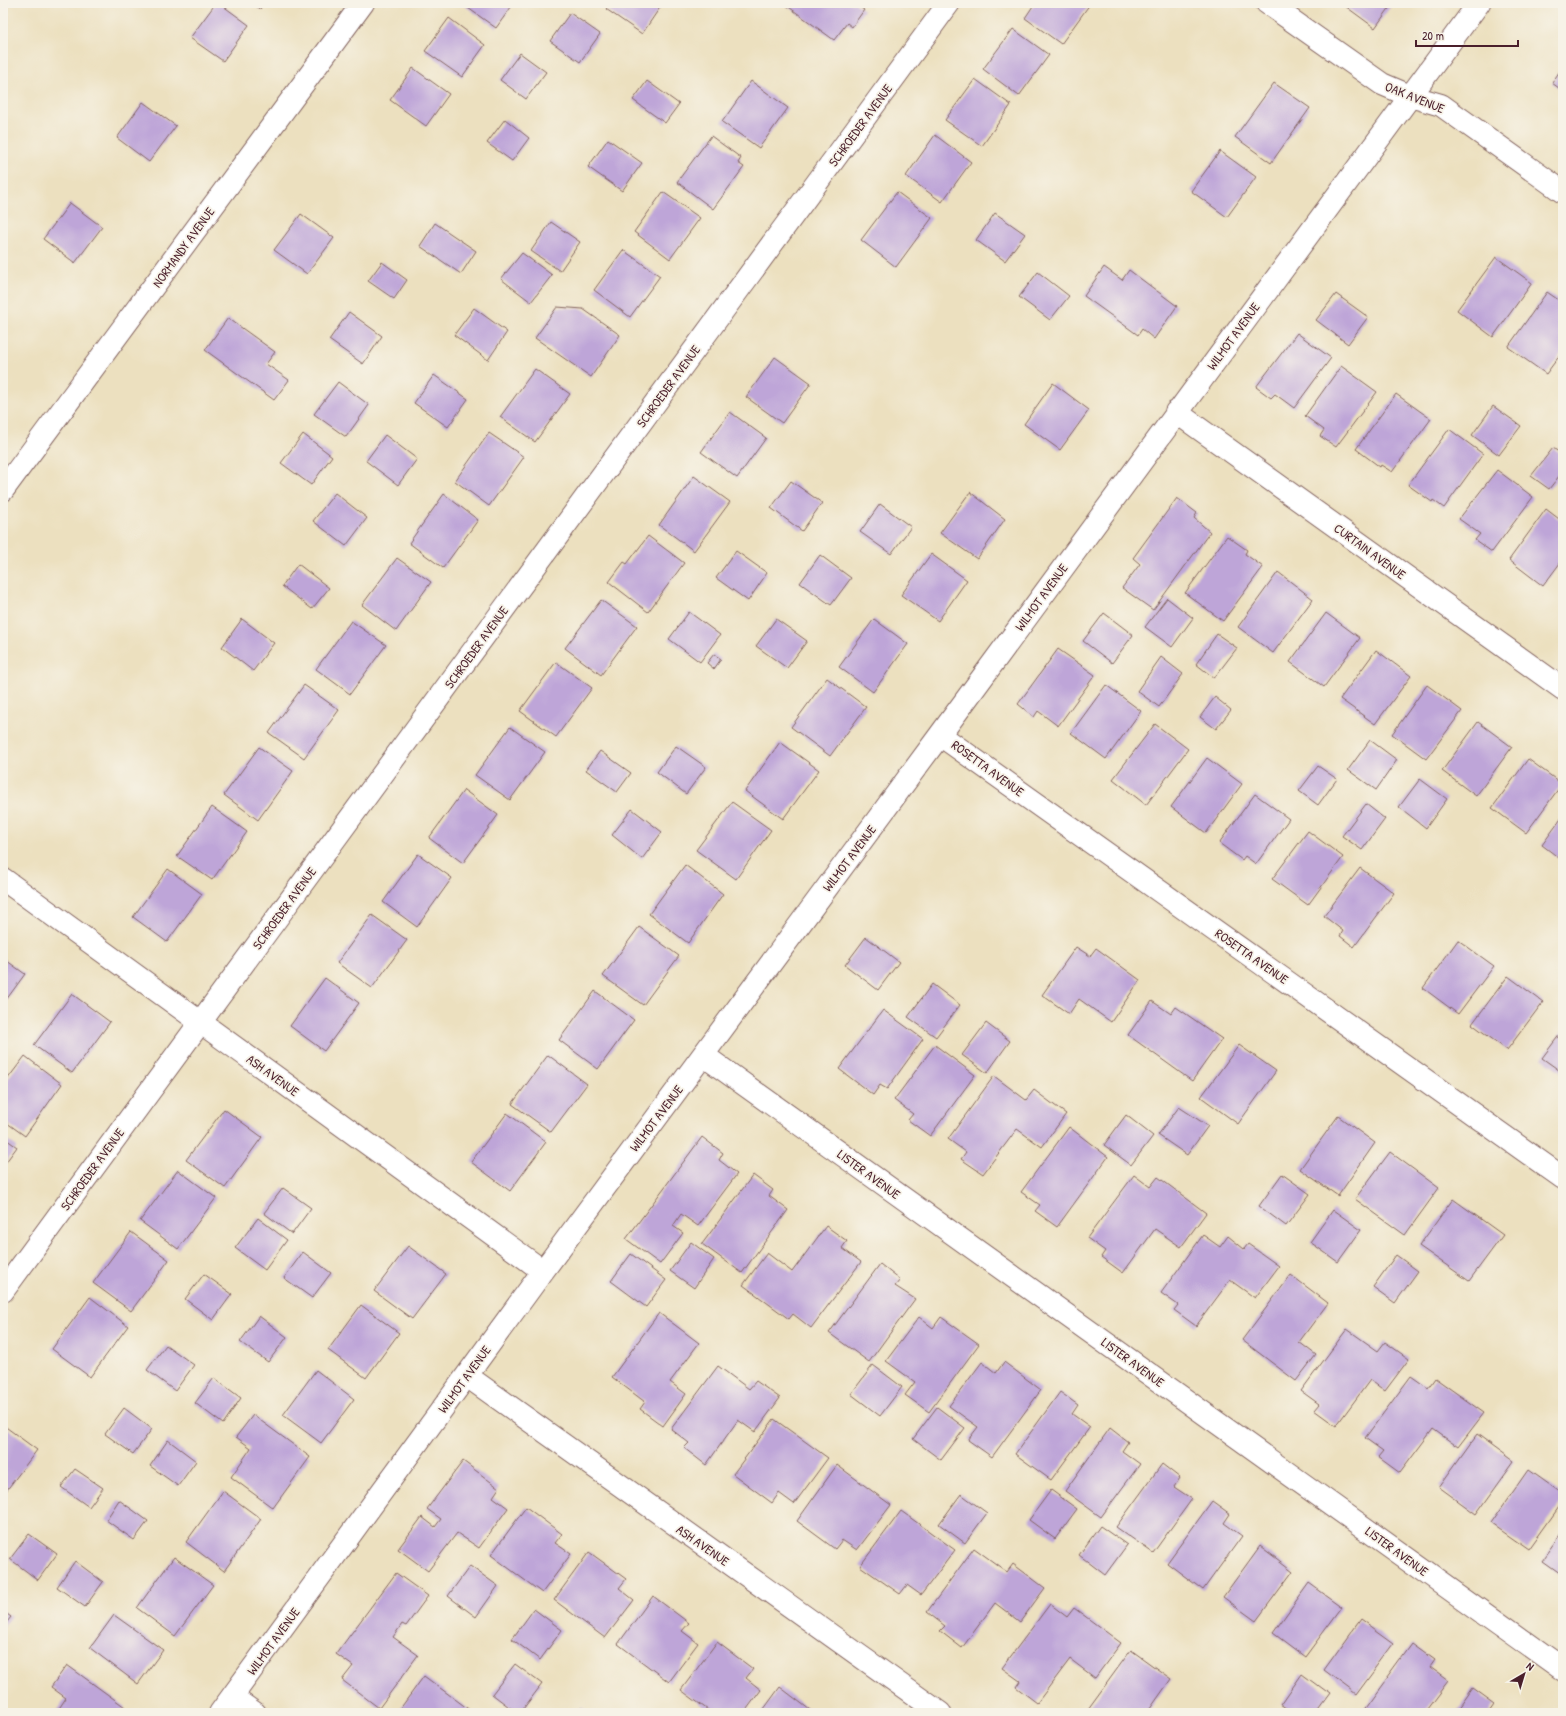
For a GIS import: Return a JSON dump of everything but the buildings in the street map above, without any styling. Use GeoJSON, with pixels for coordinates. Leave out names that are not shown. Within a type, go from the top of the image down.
{"type":"FeatureCollection","features":[{"type":"Feature","properties":{"kind":"street","name":"NORMANDY AVENUE"},"geometry":{"type":"LineString","coordinates":[[3,490],[363,3]]}},
{"type":"Feature","properties":{"kind":"street","name":"SCHROEDER AVENUE"},"geometry":{"type":"LineString","coordinates":[[3,1291],[949,3]]}},
{"type":"Feature","properties":{"kind":"street","name":"OAK AVENUE"},"geometry":{"type":"LineString","coordinates":[[1267,3],[1377,81],[1410,96],[1442,105],[1563,192]]}},
{"type":"Feature","properties":{"kind":"street","name":"WILMOT AVENUE"},"geometry":{"type":"LineString","coordinates":[[226,1705],[543,1271],[1479,3]]}},
{"type":"Feature","properties":{"kind":"street","name":"CURTAIN AVENUE"},"geometry":{"type":"LineString","coordinates":[[1176,412],[1563,689]]}},
{"type":"Feature","properties":{"kind":"street","name":"ROSETTA AVENUE"},"geometry":{"type":"LineString","coordinates":[[940,735],[1563,1178]]}},
{"type":"Feature","properties":{"kind":"street","name":"ASH AVENUE"},"geometry":{"type":"LineString","coordinates":[[3,879],[543,1271]]}},
{"type":"Feature","properties":{"kind":"street","name":"LISTER AVENUE"},"geometry":{"type":"LineString","coordinates":[[703,1055],[1563,1670]]}},
{"type":"Feature","properties":{"kind":"street","name":"ASH AVENUE"},"geometry":{"type":"LineString","coordinates":[[467,1376],[940,1713]]}},
{"type":"Feature","properties":{"kind":"street"},"geometry":{"type":"LineString","coordinates":[[226,1705],[255,1713]]}}]}
